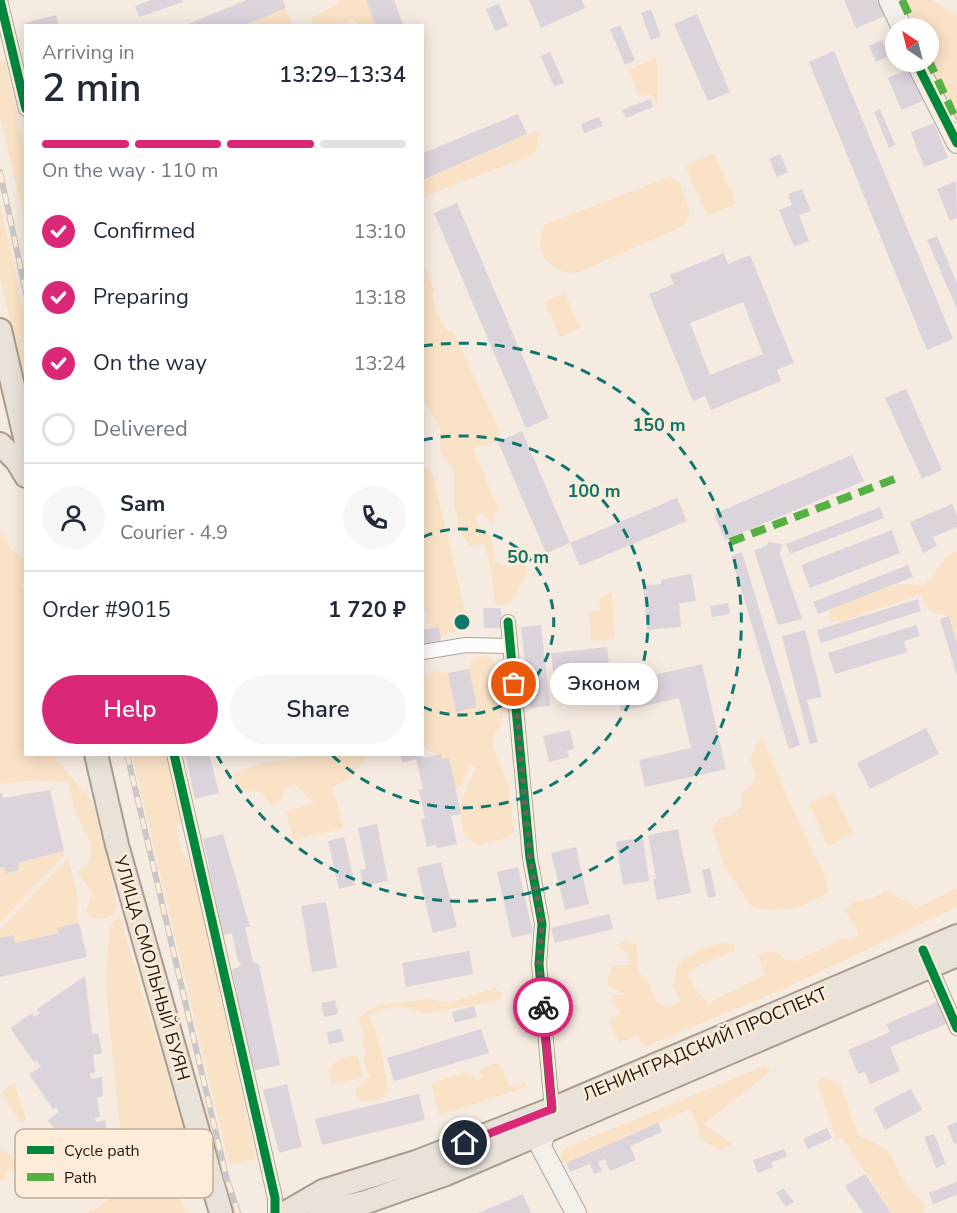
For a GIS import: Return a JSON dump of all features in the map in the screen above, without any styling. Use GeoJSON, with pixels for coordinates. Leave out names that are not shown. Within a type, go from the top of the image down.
{"type":"FeatureCollection","features":[{"type":"Feature","properties":{"kind":"main road"},"geometry":{"type":"LineString","coordinates":[[2,349],[24,434]]}},
{"type":"Feature","properties":{"kind":"main road"},"geometry":{"type":"LineString","coordinates":[[0,444],[17,461],[24,473]]}},
{"type":"Feature","properties":{"kind":"main road","name":"УЛИЦА СМОЛЬНЫЙ БУЯН"},"geometry":{"type":"LineString","coordinates":[[96,756],[117,845],[197,1129]]}},
{"type":"Feature","properties":{"kind":"main road","name":"ЛЕНИНГРАДСКИЙ ПРОСПЕКТ"},"geometry":{"type":"LineString","coordinates":[[320,1213],[366,1202],[446,1174],[543,1133],[927,958],[957,936]]}},
{"type":"Feature","properties":{"kind":"main road","name":"ЛЕНИНГРАДСКИЙ ПРОСПЕКТ"},"geometry":{"type":"LineString","coordinates":[[927,958],[957,955]]}},
{"type":"Feature","properties":{"kind":"main road","name":"ЛЕНИНГРАДСКИЙ ПРОСПЕКТ"},"geometry":{"type":"LineString","coordinates":[[285,1213],[322,1191],[416,1162],[836,998]]}},
{"type":"Feature","properties":{"kind":"main road","name":"УЛИЦА СМОЛЬНЫЙ БУЯН"},"geometry":{"type":"LineString","coordinates":[[213,1187],[221,1213]]}},
{"type":"Feature","properties":{"kind":"street"},"geometry":{"type":"LineString","coordinates":[[0,0],[24,101]]}},
{"type":"Feature","properties":{"kind":"street"},"geometry":{"type":"LineString","coordinates":[[889,0],[897,18]]}},
{"type":"Feature","properties":{"kind":"street"},"geometry":{"type":"LineString","coordinates":[[921,72],[957,143]]}},
{"type":"Feature","properties":{"kind":"street"},"geometry":{"type":"LineString","coordinates":[[508,622],[508,646],[519,723],[530,858],[542,924],[539,964],[552,1109],[543,1133],[541,1147],[545,1159],[576,1213]]}},
{"type":"Feature","properties":{"kind":"street"},"geometry":{"type":"LineString","coordinates":[[424,652],[466,645],[508,646]]}},
{"type":"Feature","properties":{"kind":"street"},"geometry":{"type":"LineString","coordinates":[[174,756],[275,1198],[275,1213]]}},
{"type":"Feature","properties":{"kind":"street"},"geometry":{"type":"LineString","coordinates":[[927,958],[957,1028]]}},
{"type":"Feature","properties":{"kind":"shaded area"},"geometry":{"type":"Polygon","coordinates":[[[338,0],[366,0],[376,24],[358,24],[353,19],[341,24],[312,24],[311,17],[339,4],[338,0]]]}},
{"type":"Feature","properties":{"kind":"shaded area"},"geometry":{"type":"Polygon","coordinates":[[[903,0],[931,0],[957,15],[957,128],[934,72],[939,72],[939,18],[911,18],[903,0]]]}},
{"type":"Feature","properties":{"kind":"shaded area"},"geometry":{"type":"Polygon","coordinates":[[[286,8],[293,24],[248,24],[286,8]]]}},
{"type":"Feature","properties":{"kind":"shaded area"},"geometry":{"type":"Polygon","coordinates":[[[0,56],[2,61],[5,59],[24,149],[24,218],[0,116],[0,56]]]}},
{"type":"Feature","properties":{"kind":"shaded area"},"geometry":{"type":"Polygon","coordinates":[[[657,57],[658,106],[650,94],[639,97],[629,70],[657,57]]]}},
{"type":"Feature","properties":{"kind":"shaded area"},"geometry":{"type":"Polygon","coordinates":[[[538,130],[537,148],[532,155],[424,197],[424,180],[538,130]]]}},
{"type":"Feature","properties":{"kind":"shaded area"},"geometry":{"type":"Polygon","coordinates":[[[714,153],[736,204],[707,216],[685,165],[714,153]]]}},
{"type":"Feature","properties":{"kind":"shaded area"},"geometry":{"type":"Polygon","coordinates":[[[670,177],[680,184],[690,214],[685,223],[677,229],[578,272],[568,273],[559,270],[545,258],[540,241],[541,232],[546,224],[670,177]]]}},
{"type":"Feature","properties":{"kind":"shaded area"},"geometry":{"type":"Polygon","coordinates":[[[0,202],[24,314],[24,384],[0,277],[0,202]]]}},
{"type":"Feature","properties":{"kind":"shaded area"},"geometry":{"type":"Polygon","coordinates":[[[424,265],[434,290],[431,298],[446,331],[453,331],[499,430],[497,438],[487,447],[482,443],[473,449],[499,510],[495,512],[493,524],[481,512],[475,514],[477,522],[492,541],[496,562],[510,568],[516,561],[524,562],[527,574],[509,604],[495,605],[491,570],[484,544],[470,546],[461,532],[454,505],[454,471],[440,451],[440,428],[424,401],[424,265]]]}},
{"type":"Feature","properties":{"kind":"shaded area"},"geometry":{"type":"Polygon","coordinates":[[[565,293],[580,328],[560,337],[545,302],[565,293]]]}},
{"type":"Feature","properties":{"kind":"shaded area"},"geometry":{"type":"Polygon","coordinates":[[[424,468],[429,468],[434,480],[465,611],[460,630],[444,635],[435,641],[428,631],[431,626],[425,621],[427,613],[424,607],[424,468]]]}},
{"type":"Feature","properties":{"kind":"shaded area"},"geometry":{"type":"Polygon","coordinates":[[[0,528],[11,549],[24,559],[24,582],[21,587],[24,590],[24,756],[54,756],[94,804],[101,842],[108,856],[117,906],[113,914],[99,919],[91,917],[86,911],[92,892],[77,872],[88,863],[91,854],[90,842],[74,808],[69,783],[37,780],[0,784],[0,528]]]}},
{"type":"Feature","properties":{"kind":"shaded area"},"geometry":{"type":"Polygon","coordinates":[[[957,552],[957,654],[951,622],[945,615],[931,612],[920,594],[841,622],[832,621],[828,616],[830,609],[883,589],[900,584],[924,585],[945,559],[957,552]]]}},
{"type":"Feature","properties":{"kind":"shaded area"},"geometry":{"type":"Polygon","coordinates":[[[612,592],[615,639],[591,641],[589,612],[600,611],[599,599],[612,592]]]}},
{"type":"Feature","properties":{"kind":"shaded area"},"geometry":{"type":"Polygon","coordinates":[[[479,656],[491,657],[502,681],[502,724],[494,735],[493,746],[509,788],[514,832],[507,838],[478,845],[465,837],[459,807],[476,767],[470,764],[462,785],[455,791],[440,757],[429,751],[424,744],[424,676],[437,671],[448,673],[456,711],[477,707],[469,669],[472,660],[479,656]]]}},
{"type":"Feature","properties":{"kind":"shaded area"},"geometry":{"type":"Polygon","coordinates":[[[761,737],[814,856],[821,866],[828,888],[828,892],[820,898],[801,906],[782,910],[752,907],[724,865],[712,829],[719,819],[731,816],[742,806],[740,794],[754,780],[755,772],[750,759],[761,737]]]}},
{"type":"Feature","properties":{"kind":"shaded area"},"geometry":{"type":"Polygon","coordinates":[[[132,756],[168,756],[182,819],[177,830],[183,856],[192,862],[256,1159],[229,1164],[132,756]]]}},
{"type":"Feature","properties":{"kind":"shaded area"},"geometry":{"type":"Polygon","coordinates":[[[365,756],[353,777],[333,787],[334,799],[336,799],[343,828],[293,840],[286,811],[316,803],[292,784],[285,790],[282,800],[271,804],[261,792],[238,791],[233,775],[260,764],[300,758],[365,756]]]}},
{"type":"Feature","properties":{"kind":"shaded area"},"geometry":{"type":"Polygon","coordinates":[[[833,792],[854,834],[828,846],[809,804],[833,792]]]}},
{"type":"Feature","properties":{"kind":"shaded area"},"geometry":{"type":"Polygon","coordinates":[[[64,851],[64,855],[0,923],[0,867],[4,867],[6,873],[19,870],[18,863],[64,851]]]}},
{"type":"Feature","properties":{"kind":"shaded area"},"geometry":{"type":"Polygon","coordinates":[[[66,860],[69,860],[79,903],[75,911],[79,923],[58,928],[59,933],[15,943],[12,935],[0,938],[0,930],[66,860]]]}},
{"type":"Feature","properties":{"kind":"shaded area"},"geometry":{"type":"Polygon","coordinates":[[[957,888],[957,907],[783,989],[645,1047],[638,1036],[619,1042],[609,1021],[621,1012],[613,1002],[612,995],[627,995],[610,987],[607,981],[613,965],[631,965],[627,953],[617,945],[625,941],[636,944],[640,973],[648,982],[659,1003],[668,1006],[680,1001],[673,987],[677,967],[683,959],[706,947],[725,943],[734,944],[735,950],[698,966],[688,973],[694,987],[708,1003],[765,975],[758,954],[777,951],[784,959],[795,961],[843,939],[851,940],[858,936],[858,931],[845,910],[852,902],[871,899],[885,891],[904,900],[915,909],[957,888]]]}},
{"type":"Feature","properties":{"kind":"shaded area"},"geometry":{"type":"Polygon","coordinates":[[[120,917],[183,1129],[120,1129],[105,978],[110,925],[120,917]]]}},
{"type":"Feature","properties":{"kind":"shaded area"},"geometry":{"type":"Polygon","coordinates":[[[495,988],[503,994],[500,1000],[425,1013],[395,1006],[369,1014],[381,1048],[388,1087],[384,1096],[373,1102],[359,1100],[355,1093],[357,1087],[370,1076],[363,1060],[366,1051],[362,1040],[365,1034],[358,1021],[363,1014],[379,1005],[429,999],[449,1003],[495,988]]]}},
{"type":"Feature","properties":{"kind":"shaded area"},"geometry":{"type":"Polygon","coordinates":[[[358,1055],[363,1078],[331,1084],[329,1070],[338,1059],[358,1055]]]}},
{"type":"Feature","properties":{"kind":"shaded area"},"geometry":{"type":"Polygon","coordinates":[[[499,1063],[509,1086],[518,1087],[525,1082],[527,1087],[439,1115],[431,1083],[467,1072],[478,1081],[483,1077],[479,1073],[482,1068],[499,1063]]]}},
{"type":"Feature","properties":{"kind":"shaded area"},"geometry":{"type":"Polygon","coordinates":[[[764,1066],[772,1070],[704,1124],[733,1145],[722,1150],[702,1141],[692,1111],[688,1110],[566,1163],[561,1163],[560,1155],[566,1148],[764,1066]]]}},
{"type":"Feature","properties":{"kind":"shaded area"},"geometry":{"type":"Polygon","coordinates":[[[821,1078],[835,1081],[841,1086],[858,1135],[880,1146],[889,1154],[903,1180],[926,1209],[921,1213],[892,1213],[842,1137],[836,1139],[817,1082],[821,1078]]]}},
{"type":"Feature","properties":{"kind":"shaded area"},"geometry":{"type":"Polygon","coordinates":[[[14,1083],[26,1119],[20,1123],[1,1092],[14,1083]]]}},
{"type":"Feature","properties":{"kind":"shaded area"},"geometry":{"type":"Polygon","coordinates":[[[0,1148],[15,1159],[15,1172],[5,1172],[6,1179],[0,1181],[0,1148]]]}},
{"type":"Feature","properties":{"kind":"shaded area"},"geometry":{"type":"Polygon","coordinates":[[[110,1198],[178,1198],[188,1211],[184,1213],[90,1213],[89,1210],[95,1210],[110,1198]]]}},
{"type":"Feature","properties":{"kind":"building"},"geometry":{"type":"Polygon","coordinates":[[[151,0],[183,0],[183,2],[139,17],[135,6],[151,0]]]}},
{"type":"Feature","properties":{"kind":"building"},"geometry":{"type":"Polygon","coordinates":[[[247,0],[283,0],[286,8],[248,24],[188,24],[247,0]]]}},
{"type":"Feature","properties":{"kind":"building"},"geometry":{"type":"Polygon","coordinates":[[[366,0],[394,0],[403,24],[375,24],[366,0]]]}},
{"type":"Feature","properties":{"kind":"building"},"geometry":{"type":"Polygon","coordinates":[[[529,0],[582,0],[585,8],[541,28],[529,0]]]}},
{"type":"Feature","properties":{"kind":"building"},"geometry":{"type":"Polygon","coordinates":[[[844,0],[879,0],[885,16],[856,28],[844,0]]]}},
{"type":"Feature","properties":{"kind":"building"},"geometry":{"type":"Polygon","coordinates":[[[499,4],[508,26],[495,31],[486,9],[499,4]]]}},
{"type":"Feature","properties":{"kind":"building"},"geometry":{"type":"Polygon","coordinates":[[[651,9],[661,36],[651,40],[641,13],[651,9]]]}},
{"type":"Feature","properties":{"kind":"building"},"geometry":{"type":"Polygon","coordinates":[[[697,14],[730,92],[708,101],[674,24],[697,14]]]}},
{"type":"Feature","properties":{"kind":"building"},"geometry":{"type":"Polygon","coordinates":[[[56,15],[58,24],[25,24],[56,15]]]}},
{"type":"Feature","properties":{"kind":"building"},"geometry":{"type":"Polygon","coordinates":[[[620,25],[635,60],[625,65],[610,29],[620,25]]]}},
{"type":"Feature","properties":{"kind":"building"},"geometry":{"type":"Polygon","coordinates":[[[882,40],[885,47],[885,58],[876,62],[869,46],[882,40]]]}},
{"type":"Feature","properties":{"kind":"building"},"geometry":{"type":"Polygon","coordinates":[[[834,51],[953,339],[927,350],[809,62],[834,51]]]}},
{"type":"Feature","properties":{"kind":"building"},"geometry":{"type":"Polygon","coordinates":[[[550,52],[564,83],[554,87],[541,56],[550,52]]]}},
{"type":"Feature","properties":{"kind":"building"},"geometry":{"type":"Polygon","coordinates":[[[902,72],[910,72],[923,101],[901,110],[888,78],[902,72]]]}},
{"type":"Feature","properties":{"kind":"building"},"geometry":{"type":"Polygon","coordinates":[[[650,99],[653,107],[626,118],[622,110],[650,99]]]}},
{"type":"Feature","properties":{"kind":"building"},"geometry":{"type":"Polygon","coordinates":[[[880,109],[895,145],[889,148],[874,112],[880,109]]]}},
{"type":"Feature","properties":{"kind":"building"},"geometry":{"type":"Polygon","coordinates":[[[518,114],[527,134],[424,180],[424,153],[518,114]]]}},
{"type":"Feature","properties":{"kind":"building"},"geometry":{"type":"Polygon","coordinates":[[[599,117],[603,126],[584,133],[581,124],[599,117]]]}},
{"type":"Feature","properties":{"kind":"building"},"geometry":{"type":"Polygon","coordinates":[[[934,123],[948,158],[924,167],[911,132],[934,123]]]}},
{"type":"Feature","properties":{"kind":"building"},"geometry":{"type":"Polygon","coordinates":[[[780,154],[788,172],[777,177],[769,159],[780,154]]]}},
{"type":"Feature","properties":{"kind":"building"},"geometry":{"type":"Polygon","coordinates":[[[956,181],[957,218],[950,221],[937,189],[956,181]]]}},
{"type":"Feature","properties":{"kind":"building"},"geometry":{"type":"Polygon","coordinates":[[[802,189],[811,211],[799,215],[809,241],[794,247],[779,210],[792,205],[788,194],[802,189]]]}},
{"type":"Feature","properties":{"kind":"building"},"geometry":{"type":"Polygon","coordinates":[[[457,203],[549,418],[526,428],[434,213],[457,203]]]}},
{"type":"Feature","properties":{"kind":"building"},"geometry":{"type":"Polygon","coordinates":[[[937,236],[957,283],[957,309],[927,240],[937,236]]]}},
{"type":"Feature","properties":{"kind":"building"},"geometry":{"type":"Polygon","coordinates":[[[724,253],[728,264],[750,255],[794,363],[777,370],[781,381],[711,410],[705,396],[693,401],[649,294],[674,284],[670,275],[724,253]],[[743,302],[690,323],[710,375],[763,354],[743,302]]]}},
{"type":"Feature","properties":{"kind":"building"},"geometry":{"type":"Polygon","coordinates":[[[906,389],[942,470],[922,479],[885,398],[906,389]]]}},
{"type":"Feature","properties":{"kind":"building"},"geometry":{"type":"Polygon","coordinates":[[[522,431],[570,543],[546,553],[498,442],[522,431]]]}},
{"type":"Feature","properties":{"kind":"building"},"geometry":{"type":"Polygon","coordinates":[[[852,455],[864,481],[725,540],[714,514],[852,455]]]}},
{"type":"Feature","properties":{"kind":"building"},"geometry":{"type":"Polygon","coordinates":[[[677,498],[687,521],[580,566],[570,543],[677,498]]]}},
{"type":"Feature","properties":{"kind":"building"},"geometry":{"type":"Polygon","coordinates":[[[952,504],[957,516],[957,527],[933,537],[937,546],[923,553],[910,522],[952,504]]]}},
{"type":"Feature","properties":{"kind":"building"},"geometry":{"type":"Polygon","coordinates":[[[880,507],[884,518],[790,554],[786,544],[880,507]]]}},
{"type":"Feature","properties":{"kind":"building"},"geometry":{"type":"Polygon","coordinates":[[[892,530],[900,553],[810,588],[801,565],[892,530]]]}},
{"type":"Feature","properties":{"kind":"building"},"geometry":{"type":"Polygon","coordinates":[[[769,542],[782,544],[780,554],[802,619],[778,625],[754,550],[766,546],[769,542]]]}},
{"type":"Feature","properties":{"kind":"building"},"geometry":{"type":"Polygon","coordinates":[[[742,552],[800,745],[789,749],[731,556],[742,552]]]}},
{"type":"Feature","properties":{"kind":"building"},"geometry":{"type":"Polygon","coordinates":[[[908,565],[913,577],[818,614],[813,602],[908,565]]]}},
{"type":"Feature","properties":{"kind":"building"},"geometry":{"type":"Polygon","coordinates":[[[691,574],[696,601],[679,603],[681,627],[647,630],[643,586],[661,584],[661,580],[691,574]]]}},
{"type":"Feature","properties":{"kind":"building"},"geometry":{"type":"Polygon","coordinates":[[[918,599],[921,611],[821,643],[817,630],[918,599]]]}},
{"type":"Feature","properties":{"kind":"building"},"geometry":{"type":"Polygon","coordinates":[[[728,603],[730,614],[712,617],[710,606],[728,603]]]}},
{"type":"Feature","properties":{"kind":"building"},"geometry":{"type":"Polygon","coordinates":[[[483,608],[501,608],[502,628],[484,628],[483,608]]]}},
{"type":"Feature","properties":{"kind":"building"},"geometry":{"type":"Polygon","coordinates":[[[949,616],[957,644],[957,676],[940,619],[949,616]]]}},
{"type":"Feature","properties":{"kind":"building"},"geometry":{"type":"Polygon","coordinates":[[[541,625],[550,706],[530,708],[521,627],[541,625]]]}},
{"type":"Feature","properties":{"kind":"building"},"geometry":{"type":"Polygon","coordinates":[[[916,625],[920,636],[904,641],[907,652],[835,674],[828,653],[916,625]]]}},
{"type":"Feature","properties":{"kind":"building"},"geometry":{"type":"Polygon","coordinates":[[[439,627],[441,641],[424,644],[424,630],[439,627]]]}},
{"type":"Feature","properties":{"kind":"building"},"geometry":{"type":"Polygon","coordinates":[[[805,630],[822,697],[807,700],[818,742],[810,744],[782,636],[805,630]]]}},
{"type":"Feature","properties":{"kind":"building"},"geometry":{"type":"Polygon","coordinates":[[[607,647],[611,681],[568,686],[567,678],[554,680],[551,653],[607,647]]]}},
{"type":"Feature","properties":{"kind":"building"},"geometry":{"type":"Polygon","coordinates":[[[702,664],[726,769],[645,787],[639,760],[691,748],[679,698],[621,711],[615,684],[702,664]]]}},
{"type":"Feature","properties":{"kind":"building"},"geometry":{"type":"Polygon","coordinates":[[[469,669],[477,707],[456,712],[448,673],[469,669]]]}},
{"type":"Feature","properties":{"kind":"building"},"geometry":{"type":"Polygon","coordinates":[[[926,728],[939,754],[870,789],[857,763],[926,728]]]}},
{"type":"Feature","properties":{"kind":"building"},"geometry":{"type":"Polygon","coordinates":[[[570,730],[574,749],[567,751],[569,757],[549,762],[543,736],[570,730]]]}},
{"type":"Feature","properties":{"kind":"building"},"geometry":{"type":"Polygon","coordinates":[[[441,754],[442,759],[449,758],[461,814],[451,816],[457,844],[437,848],[436,845],[427,847],[421,819],[425,818],[419,790],[423,789],[416,759],[402,763],[400,756],[422,756],[423,758],[441,754]]]}},
{"type":"Feature","properties":{"kind":"building"},"geometry":{"type":"Polygon","coordinates":[[[185,756],[210,756],[219,793],[195,799],[185,756]]]}},
{"type":"Feature","properties":{"kind":"building"},"geometry":{"type":"Polygon","coordinates":[[[50,790],[64,851],[18,863],[19,870],[6,873],[4,867],[0,867],[0,793],[3,798],[50,790]]]}},
{"type":"Feature","properties":{"kind":"building"},"geometry":{"type":"Polygon","coordinates":[[[377,824],[388,881],[363,886],[360,870],[366,869],[358,828],[377,824]]]}},
{"type":"Feature","properties":{"kind":"building"},"geometry":{"type":"Polygon","coordinates":[[[678,829],[691,893],[657,900],[653,879],[656,879],[648,835],[678,829]]]}},
{"type":"Feature","properties":{"kind":"building"},"geometry":{"type":"Polygon","coordinates":[[[223,834],[250,927],[245,927],[253,962],[259,965],[280,1065],[253,1071],[232,970],[241,965],[237,958],[232,933],[223,935],[203,839],[223,834]]]}},
{"type":"Feature","properties":{"kind":"building"},"geometry":{"type":"Polygon","coordinates":[[[344,837],[355,885],[339,889],[328,841],[344,837]]]}},
{"type":"Feature","properties":{"kind":"building"},"geometry":{"type":"Polygon","coordinates":[[[643,837],[649,881],[623,885],[616,842],[643,837]]]}},
{"type":"Feature","properties":{"kind":"building"},"geometry":{"type":"Polygon","coordinates":[[[576,847],[589,904],[565,910],[551,853],[576,847]]]}},
{"type":"Feature","properties":{"kind":"building"},"geometry":{"type":"Polygon","coordinates":[[[441,862],[457,927],[433,933],[417,868],[441,862]]]}},
{"type":"Feature","properties":{"kind":"building"},"geometry":{"type":"Polygon","coordinates":[[[518,867],[533,933],[512,938],[497,872],[518,867]]]}},
{"type":"Feature","properties":{"kind":"building"},"geometry":{"type":"Polygon","coordinates":[[[710,868],[716,896],[708,898],[702,870],[710,868]]]}},
{"type":"Feature","properties":{"kind":"building"},"geometry":{"type":"Polygon","coordinates":[[[326,902],[337,968],[312,972],[301,906],[326,902]]]}},
{"type":"Feature","properties":{"kind":"building"},"geometry":{"type":"Polygon","coordinates":[[[609,914],[613,929],[555,943],[551,928],[609,914]]]}},
{"type":"Feature","properties":{"kind":"building"},"geometry":{"type":"Polygon","coordinates":[[[79,923],[87,957],[0,977],[0,938],[13,935],[15,943],[59,933],[57,928],[79,923]]]}},
{"type":"Feature","properties":{"kind":"building"},"geometry":{"type":"Polygon","coordinates":[[[469,951],[473,974],[406,987],[402,963],[469,951]]]}},
{"type":"Feature","properties":{"kind":"building"},"geometry":{"type":"Polygon","coordinates":[[[85,976],[92,1034],[98,1033],[102,1054],[93,1054],[95,1073],[90,1073],[91,1079],[102,1077],[103,1096],[97,1098],[100,1117],[95,1118],[96,1122],[106,1120],[106,1129],[54,1129],[48,1120],[59,1112],[56,1107],[53,1109],[29,1074],[41,1067],[37,1061],[34,1062],[10,1028],[32,1013],[34,1017],[40,1013],[37,1009],[85,976]]]}},
{"type":"Feature","properties":{"kind":"building"},"geometry":{"type":"Polygon","coordinates":[[[335,1000],[338,1014],[324,1017],[321,1003],[335,1000]]]}},
{"type":"Feature","properties":{"kind":"building"},"geometry":{"type":"Polygon","coordinates":[[[940,1001],[949,1023],[890,1047],[900,1071],[870,1084],[865,1072],[858,1074],[848,1050],[890,1032],[886,1024],[940,1001]]]}},
{"type":"Feature","properties":{"kind":"building"},"geometry":{"type":"Polygon","coordinates":[[[474,1006],[477,1017],[455,1023],[452,1012],[474,1006]]]}},
{"type":"Feature","properties":{"kind":"building"},"geometry":{"type":"Polygon","coordinates":[[[341,1029],[344,1041],[329,1044],[327,1032],[341,1029]]]}},
{"type":"Feature","properties":{"kind":"building"},"geometry":{"type":"Polygon","coordinates":[[[481,1029],[489,1053],[394,1081],[387,1058],[481,1029]]]}},
{"type":"Feature","properties":{"kind":"building"},"geometry":{"type":"Polygon","coordinates":[[[287,1084],[302,1147],[279,1153],[263,1090],[287,1084]]]}},
{"type":"Feature","properties":{"kind":"building"},"geometry":{"type":"Polygon","coordinates":[[[911,1089],[922,1110],[885,1130],[874,1108],[911,1089]]]}},
{"type":"Feature","properties":{"kind":"building"},"geometry":{"type":"Polygon","coordinates":[[[419,1094],[425,1120],[322,1145],[315,1119],[419,1094]]]}},
{"type":"Feature","properties":{"kind":"building"},"geometry":{"type":"Polygon","coordinates":[[[957,1122],[957,1143],[954,1144],[947,1126],[957,1122]]]}},
{"type":"Feature","properties":{"kind":"building"},"geometry":{"type":"Polygon","coordinates":[[[658,1123],[662,1132],[630,1146],[636,1160],[610,1171],[605,1159],[598,1162],[602,1171],[594,1174],[590,1164],[570,1172],[566,1163],[658,1123]]]}},
{"type":"Feature","properties":{"kind":"building"},"geometry":{"type":"Polygon","coordinates":[[[827,1128],[832,1138],[808,1149],[803,1139],[827,1128]]]}},
{"type":"Feature","properties":{"kind":"building"},"geometry":{"type":"Polygon","coordinates":[[[934,1134],[946,1164],[936,1168],[924,1137],[934,1134]]]}},
{"type":"Feature","properties":{"kind":"building"},"geometry":{"type":"Polygon","coordinates":[[[784,1149],[787,1156],[771,1163],[773,1167],[758,1173],[753,1160],[784,1149]]]}},
{"type":"Feature","properties":{"kind":"building"},"geometry":{"type":"Polygon","coordinates":[[[865,1174],[891,1213],[863,1213],[845,1186],[865,1174]]]}},
{"type":"Feature","properties":{"kind":"building"},"geometry":{"type":"Polygon","coordinates":[[[957,1182],[957,1195],[933,1204],[929,1193],[957,1182]]]}},
{"type":"Feature","properties":{"kind":"building"},"geometry":{"type":"Polygon","coordinates":[[[783,1188],[794,1202],[786,1207],[776,1193],[783,1188]]]}},
{"type":"Feature","properties":{"kind":"building"},"geometry":{"type":"Polygon","coordinates":[[[523,1194],[531,1213],[478,1213],[523,1194]]]}},
{"type":"Feature","properties":{"kind":"railway"},"geometry":{"type":"LineString","coordinates":[[0,172],[24,284]]}},
{"type":"Feature","properties":{"kind":"railway"},"geometry":{"type":"LineString","coordinates":[[127,756],[226,1176],[238,1213]]}},
{"type":"Feature","properties":{"kind":"marked path"},"geometry":{"type":"LineString","coordinates":[[902,0],[910,18]]}},
{"type":"Feature","properties":{"kind":"marked path"},"geometry":{"type":"LineString","coordinates":[[934,72],[957,122]]}},
{"type":"Feature","properties":{"kind":"marked path"},"geometry":{"type":"LineString","coordinates":[[730,542],[897,478]]}},
{"type":"Feature","properties":{"kind":"cycle path"},"geometry":{"type":"LineString","coordinates":[[0,0],[24,101]]}},
{"type":"Feature","properties":{"kind":"cycle path"},"geometry":{"type":"LineString","coordinates":[[921,72],[957,143]]}},
{"type":"Feature","properties":{"kind":"cycle path"},"geometry":{"type":"LineString","coordinates":[[508,622],[530,858],[542,924],[539,964],[552,1109]]}},
{"type":"Feature","properties":{"kind":"cycle path"},"geometry":{"type":"LineString","coordinates":[[174,756],[275,1198],[275,1213]]}},
{"type":"Feature","properties":{"kind":"cycle path"},"geometry":{"type":"LineString","coordinates":[[923,950],[957,1028]]}},
{"type":"Feature","properties":{"kind":"way so far"},"geometry":{"type":"LineString","coordinates":[[514,684],[530,858],[542,924],[539,964],[543,1007]]}},
{"type":"Feature","properties":{"kind":"place","name":"Эконом"},"geometry":{"type":"Point","coordinates":[514,684]}},
{"type":"Feature","properties":{"kind":"route"},"geometry":{"type":"LineString","coordinates":[[465,1143],[552,1109],[552,1087],[543,1007]]}}]}
